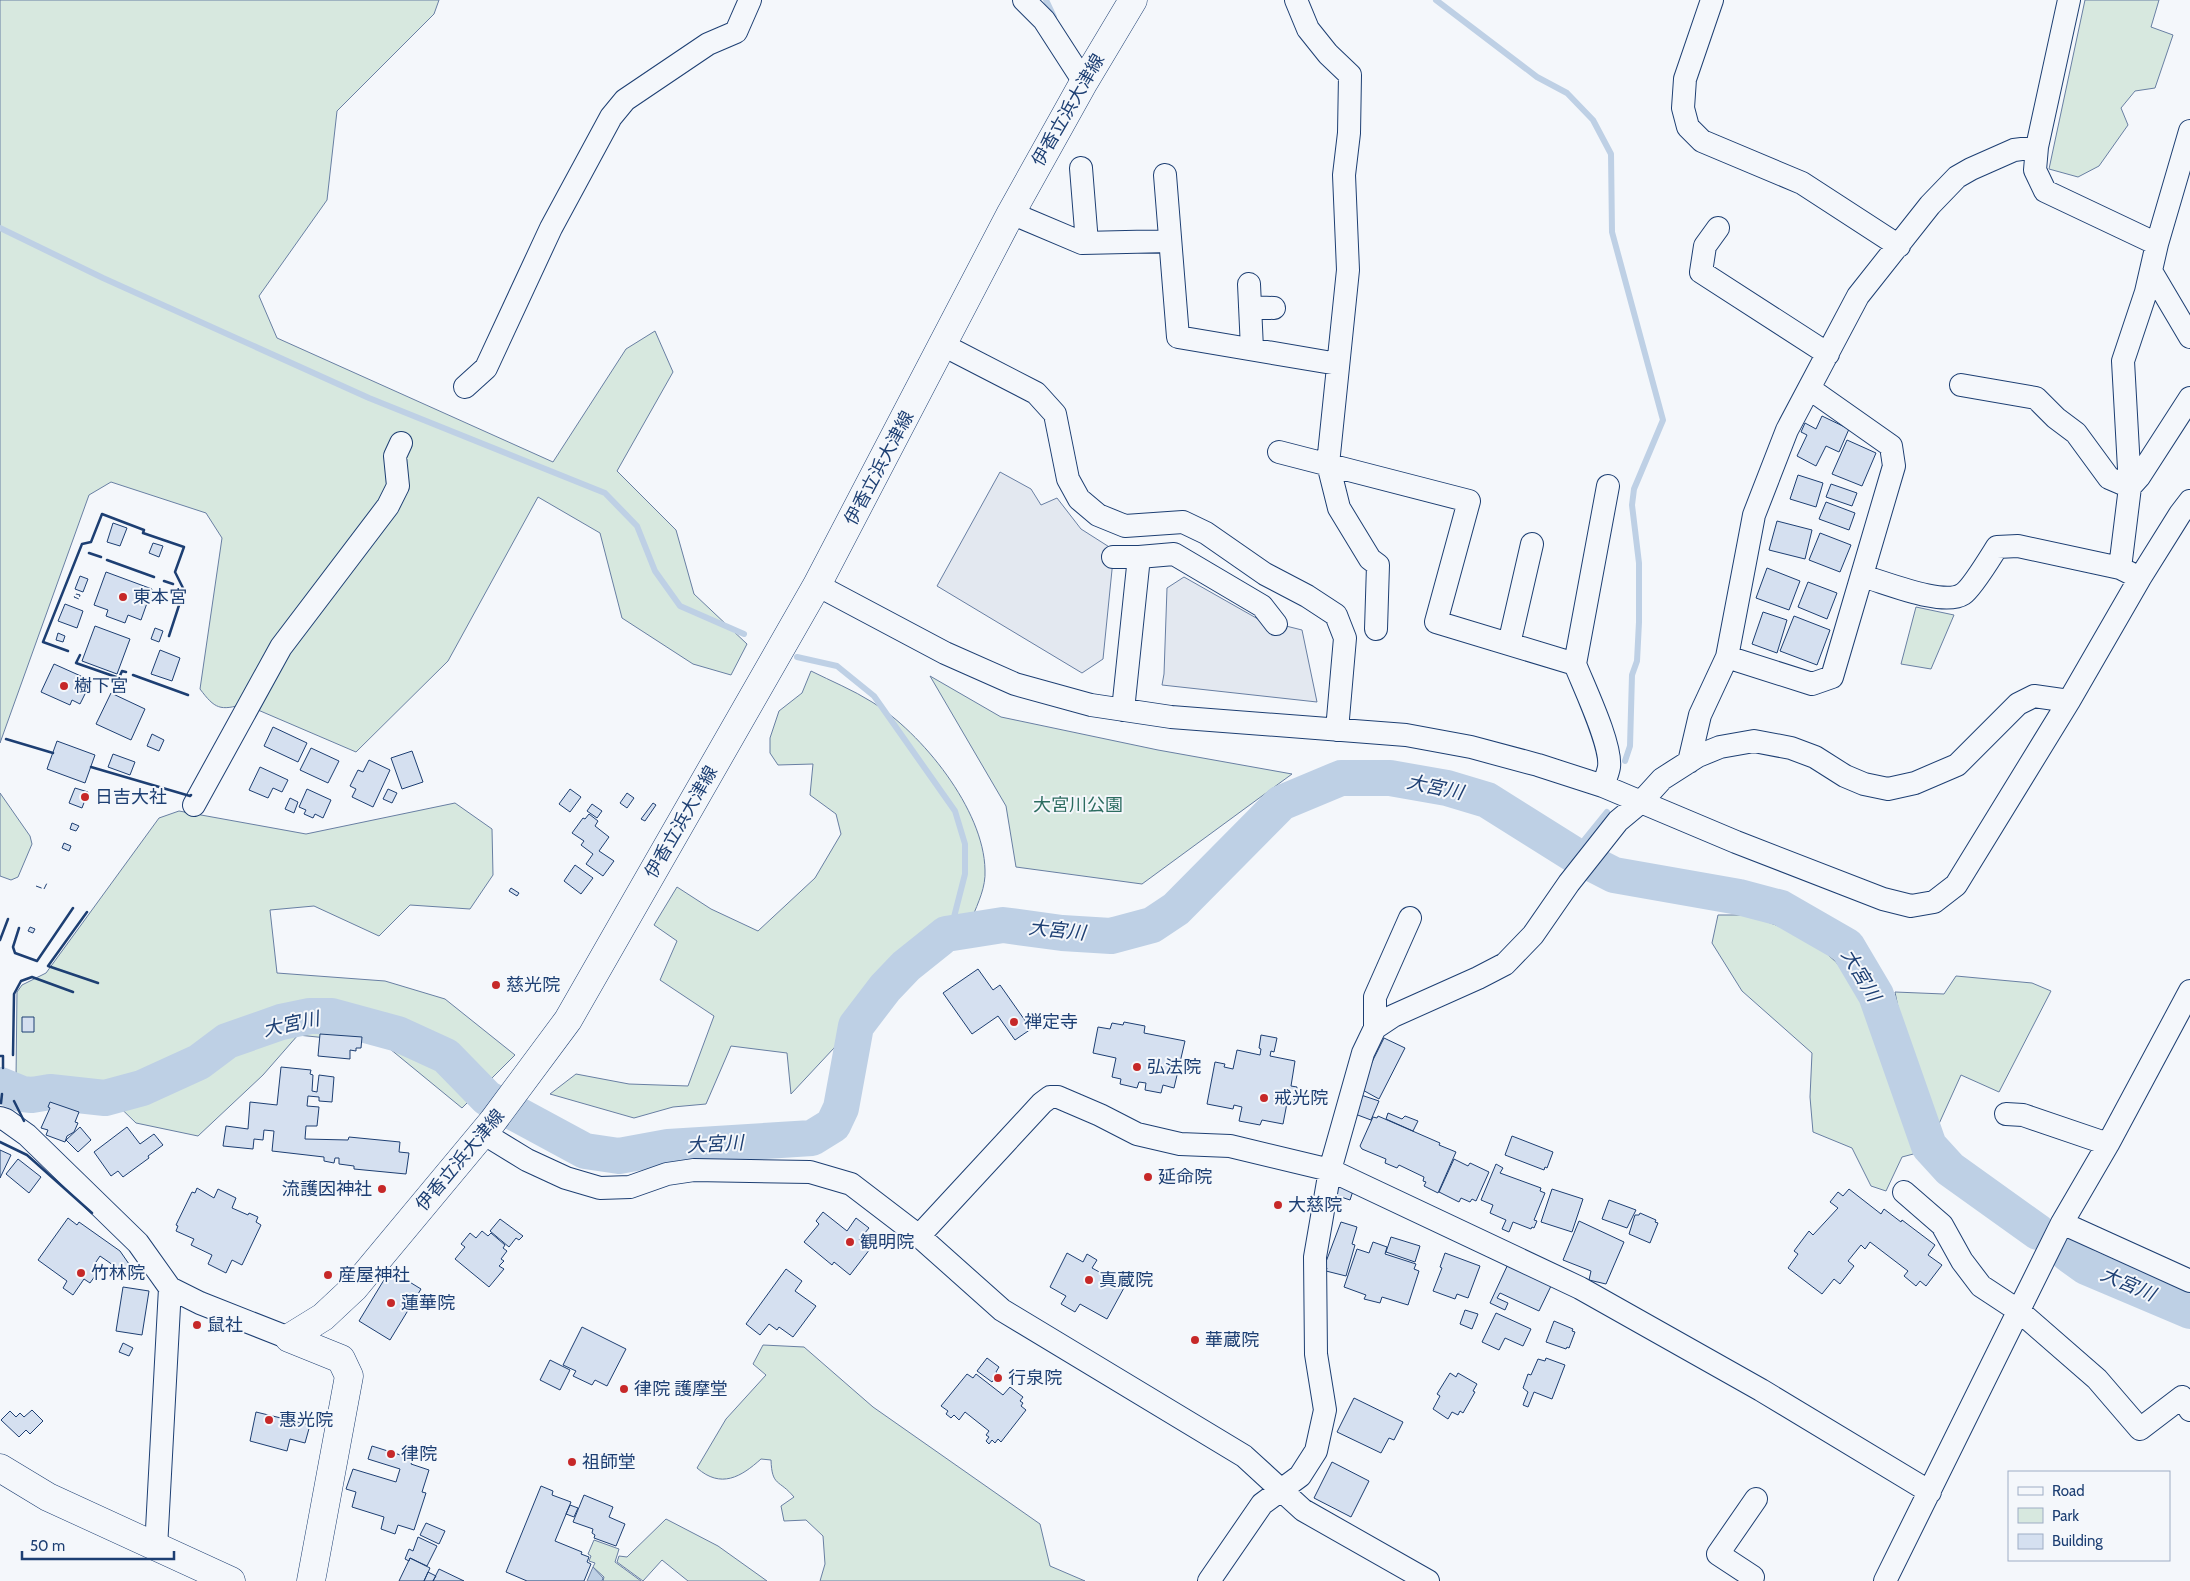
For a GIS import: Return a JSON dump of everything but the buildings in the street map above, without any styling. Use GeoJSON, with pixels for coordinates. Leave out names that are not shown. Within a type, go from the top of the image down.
{"type":"FeatureCollection","features":[{"type":"Feature","properties":{"kind":"main road","name":"伊香立浜大津線"},"geometry":{"type":"LineString","coordinates":[[289,1338],[323,1317],[354,1288],[488,1127],[568,1020],[817,584],[1011,213],[1084,82],[1133,0]]}},
{"type":"Feature","properties":{"kind":"main road"},"geometry":{"type":"LineString","coordinates":[[289,1338],[341,1359],[349,1376],[311,1581]]}},
{"type":"Feature","properties":{"kind":"main road"},"geometry":{"type":"LineString","coordinates":[[1,1472],[48,1497],[231,1581]]}},
{"type":"Feature","properties":{"kind":"street"},"geometry":{"type":"LineString","coordinates":[[464,387],[486,368],[551,228],[611,117],[625,100],[708,44],[736,32],[750,0]]}},
{"type":"Feature","properties":{"kind":"street"},"geometry":{"type":"LineString","coordinates":[[1024,0],[1044,20],[1084,82]]}},
{"type":"Feature","properties":{"kind":"street"},"geometry":{"type":"LineString","coordinates":[[1296,0],[1308,29],[1328,54],[1350,75],[1349,133],[1344,175],[1348,270],[1328,464],[1340,508],[1370,559],[1378,565],[1376,629]]}},
{"type":"Feature","properties":{"kind":"street"},"geometry":{"type":"LineString","coordinates":[[1712,0],[1685,79],[1683,108],[1688,127],[1702,141],[1802,183],[1899,246]]}},
{"type":"Feature","properties":{"kind":"street"},"geometry":{"type":"LineString","coordinates":[[2069,0],[2037,147],[2035,170],[2045,191],[2157,244]]}},
{"type":"Feature","properties":{"kind":"street"},"geometry":{"type":"LineString","coordinates":[[2130,573],[2130,487],[2123,362],[2190,132]]}},
{"type":"Feature","properties":{"kind":"street"},"geometry":{"type":"LineString","coordinates":[[1689,762],[1700,715],[1727,657],[1754,515],[1787,430],[1858,296],[1930,205],[1957,177],[2014,150],[2037,147]]}},
{"type":"Feature","properties":{"kind":"street"},"geometry":{"type":"LineString","coordinates":[[1081,168],[1087,243]]}},
{"type":"Feature","properties":{"kind":"street"},"geometry":{"type":"LineString","coordinates":[[1165,176],[1178,337],[1338,364]]}},
{"type":"Feature","properties":{"kind":"street"},"geometry":{"type":"LineString","coordinates":[[1011,213],[1082,243],[1170,241]]}},
{"type":"Feature","properties":{"kind":"street"},"geometry":{"type":"LineString","coordinates":[[1718,228],[1706,246],[1701,272],[1828,354]]}},
{"type":"Feature","properties":{"kind":"street"},"geometry":{"type":"LineString","coordinates":[[2151,270],[2190,338]]}},
{"type":"Feature","properties":{"kind":"street"},"geometry":{"type":"LineString","coordinates":[[1249,284],[1252,349]]}},
{"type":"Feature","properties":{"kind":"street"},"geometry":{"type":"LineString","coordinates":[[1250,307],[1274,308]]}},
{"type":"Feature","properties":{"kind":"street"},"geometry":{"type":"LineString","coordinates":[[943,345],[1036,393],[1055,414],[1068,479],[1079,499],[1098,515],[1125,526],[1183,522],[1206,533],[1265,574],[1307,596],[1336,615],[1345,638],[1337,730]]}},
{"type":"Feature","properties":{"kind":"street"},"geometry":{"type":"LineString","coordinates":[[1961,385],[2036,398],[2056,418],[2076,433],[2109,478],[2130,487]]}},
{"type":"Feature","properties":{"kind":"street"},"geometry":{"type":"LineString","coordinates":[[1727,657],[1812,684],[1832,677],[1894,466],[1891,446],[1810,389]]}},
{"type":"Feature","properties":{"kind":"street"},"geometry":{"type":"LineString","coordinates":[[2130,487],[2139,477],[2190,398]]}},
{"type":"Feature","properties":{"kind":"street"},"geometry":{"type":"LineString","coordinates":[[194,805],[281,647],[388,506],[398,486],[395,456],[402,443]]}},
{"type":"Feature","properties":{"kind":"street"},"geometry":{"type":"LineString","coordinates":[[1279,452],[1469,501],[1436,622],[1575,664]]}},
{"type":"Feature","properties":{"kind":"street"},"geometry":{"type":"LineString","coordinates":[[1603,786],[1609,768],[1609,759],[1602,733],[1575,664],[1608,486]]}},
{"type":"Feature","properties":{"kind":"street"},"geometry":{"type":"LineString","coordinates":[[817,584],[946,653],[1015,684],[1091,705],[1171,717],[1406,735],[1471,747],[1538,765],[1603,786],[1736,842],[1883,899],[1911,906],[1934,902],[1956,885],[2069,701],[2130,573],[2190,501]]}},
{"type":"Feature","properties":{"kind":"street"},"geometry":{"type":"LineString","coordinates":[[1509,644],[1532,544]]}},
{"type":"Feature","properties":{"kind":"street"},"geometry":{"type":"LineString","coordinates":[[1862,576],[1934,597],[1954,598],[1965,593],[1997,547],[2018,546],[2130,573]]}},
{"type":"Feature","properties":{"kind":"street"},"geometry":{"type":"LineString","coordinates":[[1113,557],[1174,554],[1262,606],[1276,624]]}},
{"type":"Feature","properties":{"kind":"street"},"geometry":{"type":"LineString","coordinates":[[1123,710],[1139,557]]}},
{"type":"Feature","properties":{"kind":"street"},"geometry":{"type":"LineString","coordinates":[[1375,1028],[1393,1016],[1505,964],[1533,935],[1569,883],[1618,821],[1642,801],[1662,779],[1689,762],[1720,747],[1754,741],[1799,751],[1815,757],[1829,768],[1851,778],[1888,789],[1916,784],[1957,765],[2018,704],[2034,696],[2069,701]]}},
{"type":"Feature","properties":{"kind":"street"},"geometry":{"type":"LineString","coordinates":[[1209,1581],[1262,1504],[1300,1476],[1316,1451],[1325,1410],[1316,1354],[1315,1257],[1330,1170],[1362,1053],[1375,1028],[1375,997],[1410,918]]}},
{"type":"Feature","properties":{"kind":"street"},"geometry":{"type":"LineString","coordinates":[[1884,1581],[1930,1492],[2062,1223],[2108,1144],[2190,991]]}},
{"type":"Feature","properties":{"kind":"street"},"geometry":{"type":"LineString","coordinates":[[919,1236],[1050,1096],[1058,1097],[1137,1134],[1180,1144],[1230,1146],[1330,1170],[1580,1288],[1761,1390],[1930,1492]]}},
{"type":"Feature","properties":{"kind":"street"},"geometry":{"type":"LineString","coordinates":[[2006,1114],[2023,1115],[2108,1144]]}},
{"type":"Feature","properties":{"kind":"street"},"geometry":{"type":"LineString","coordinates":[[0,1118],[28,1135],[138,1243],[170,1288],[200,1303],[289,1338]]}},
{"type":"Feature","properties":{"kind":"street"},"geometry":{"type":"LineString","coordinates":[[488,1127],[527,1160],[558,1174],[600,1188],[630,1187],[667,1174],[694,1170],[810,1172],[851,1184],[919,1236],[1002,1310],[1244,1456],[1303,1510],[1428,1581]]}},
{"type":"Feature","properties":{"kind":"street"},"geometry":{"type":"LineString","coordinates":[[1904,1192],[1942,1225],[1962,1261],[1981,1286],[2019,1311],[2097,1379],[2140,1428],[2182,1397],[2190,1410]]}},
{"type":"Feature","properties":{"kind":"street"},"geometry":{"type":"LineString","coordinates":[[2062,1223],[2190,1281]]}},
{"type":"Feature","properties":{"kind":"street"},"geometry":{"type":"LineString","coordinates":[[156,1548],[170,1288]]}},
{"type":"Feature","properties":{"kind":"street"},"geometry":{"type":"LineString","coordinates":[[1751,1581],[1753,1577],[1718,1554],[1756,1499]]}},
{"type":"Feature","properties":{"kind":"green space"},"geometry":{"type":"Polygon","coordinates":[[[0,0],[439,0],[434,14],[337,111],[327,200],[259,296],[277,338],[553,462],[626,349],[655,331],[673,372],[617,471],[676,530],[694,594],[747,644],[731,675],[693,664],[622,618],[600,533],[538,497],[448,661],[356,752],[244,704],[223,708],[210,701],[200,689],[222,538],[206,513],[111,482],[89,495],[0,743],[0,0]]]}},
{"type":"Feature","properties":{"kind":"green space"},"geometry":{"type":"Polygon","coordinates":[[[2085,0],[2159,0],[2151,27],[2173,35],[2155,88],[2135,91],[2121,108],[2128,125],[2099,166],[2078,177],[2049,169],[2085,0]]]}},
{"type":"Feature","properties":{"kind":"green space"},"geometry":{"type":"Polygon","coordinates":[[[1916,607],[1954,615],[1931,669],[1901,664],[1916,607]]]}},
{"type":"Feature","properties":{"kind":"green space"},"geometry":{"type":"Polygon","coordinates":[[[811,671],[865,698],[891,716],[911,733],[947,775],[974,823],[982,847],[985,870],[984,883],[972,918],[943,925],[900,959],[834,1048],[791,1094],[787,1053],[731,1046],[706,1104],[673,1107],[634,1118],[550,1094],[576,1074],[629,1084],[688,1086],[714,1016],[660,980],[677,941],[654,925],[677,887],[711,909],[758,931],[815,878],[841,834],[836,814],[810,795],[813,764],[778,765],[770,753],[770,738],[779,711],[802,693],[811,671]]]}},
{"type":"Feature","properties":{"kind":"green space","name":"大宮川公園"},"geometry":{"type":"Polygon","coordinates":[[[930,676],[1001,717],[1158,750],[1292,774],[1142,884],[1016,867],[1006,806],[930,676]]]}},
{"type":"Feature","properties":{"kind":"green space"},"geometry":{"type":"Polygon","coordinates":[[[0,793],[30,836],[32,844],[18,877],[11,880],[0,876],[0,793]]]}},
{"type":"Feature","properties":{"kind":"green space"},"geometry":{"type":"Polygon","coordinates":[[[455,803],[492,829],[493,875],[470,909],[410,905],[379,936],[314,906],[270,910],[277,973],[385,981],[445,999],[515,1055],[462,1108],[384,1044],[298,1035],[263,1075],[198,1136],[136,1123],[102,1090],[61,1085],[21,1087],[16,1079],[17,992],[22,985],[46,973],[159,818],[179,811],[306,834],[455,803]]]}},
{"type":"Feature","properties":{"kind":"green space"},"geometry":{"type":"Polygon","coordinates":[[[1718,915],[1749,915],[1808,937],[1836,962],[1870,1006],[1917,1153],[1902,1157],[1886,1191],[1871,1186],[1852,1148],[1813,1132],[1810,1097],[1812,1053],[1742,991],[1712,943],[1718,915]]]}},
{"type":"Feature","properties":{"kind":"green space"},"geometry":{"type":"Polygon","coordinates":[[[1956,976],[2032,983],[2051,991],[1999,1092],[1961,1075],[1933,1137],[1911,1072],[1895,992],[1944,994],[1956,976]]]}},
{"type":"Feature","properties":{"kind":"green space"},"geometry":{"type":"Polygon","coordinates":[[[763,1345],[804,1347],[873,1407],[1040,1524],[1050,1566],[1085,1581],[820,1581],[825,1564],[823,1536],[806,1520],[784,1521],[781,1506],[794,1497],[775,1479],[771,1460],[761,1459],[746,1471],[723,1479],[714,1478],[697,1468],[726,1419],[766,1375],[753,1364],[763,1345]]]}},
{"type":"Feature","properties":{"kind":"green space"},"geometry":{"type":"Polygon","coordinates":[[[666,1519],[718,1546],[767,1581],[688,1581],[662,1560],[643,1581],[617,1562],[619,1556],[627,1557],[666,1519]]]}},
{"type":"Feature","properties":{"kind":"green space"},"geometry":{"type":"Polygon","coordinates":[[[594,1540],[619,1549],[615,1562],[641,1581],[603,1581],[604,1577],[593,1567],[595,1563],[589,1561],[591,1556],[588,1554],[594,1540]]]}},
{"type":"Feature","properties":{"kind":"shaded area"},"geometry":{"type":"Polygon","coordinates":[[[1000,472],[1031,489],[1041,505],[1057,498],[1081,529],[1114,550],[1103,659],[1082,673],[937,586],[1000,472]]]}},
{"type":"Feature","properties":{"kind":"shaded area"},"geometry":{"type":"Polygon","coordinates":[[[1184,577],[1258,619],[1302,630],[1317,702],[1162,685],[1167,588],[1184,577]]]}},
{"type":"Feature","properties":{"kind":"water"},"geometry":{"type":"Polygon","coordinates":[[[593,1567],[603,1578],[602,1581],[587,1581],[593,1567]]]}},
{"type":"Feature","properties":{"kind":"waterway"},"geometry":{"type":"LineString","coordinates":[[1046,0],[1054,17]]}},
{"type":"Feature","properties":{"kind":"waterway"},"geometry":{"type":"LineString","coordinates":[[1436,0],[1537,77],[1567,93],[1593,120],[1611,154],[1612,232],[1663,420],[1634,489],[1632,505],[1639,563],[1639,622],[1637,661],[1632,675],[1630,746],[1625,761]]}},
{"type":"Feature","properties":{"kind":"waterway"},"geometry":{"type":"LineString","coordinates":[[0,228],[103,278],[369,398],[605,493],[637,526],[655,571],[680,606],[744,634]]}},
{"type":"Feature","properties":{"kind":"waterway"},"geometry":{"type":"LineString","coordinates":[[797,657],[837,666],[874,696],[955,811],[965,844],[965,874],[954,917],[955,933]]}},
{"type":"Feature","properties":{"kind":"waterway","name":"大宮川"},"geometry":{"type":"LineString","coordinates":[[0,1085],[22,1094],[32,1095],[50,1092],[105,1098],[142,1088],[199,1062],[227,1041],[281,1022],[310,1016],[332,1016],[398,1034],[446,1056],[487,1098],[585,1151],[619,1156],[668,1147],[812,1138],[833,1125],[841,1108],[856,1026],[885,988],[906,966],[946,934],[1003,925],[1062,933],[1111,936],[1152,925],[1176,909],[1281,803],[1341,778],[1390,778],[1447,788],[1487,800],[1573,854],[1614,875],[1739,897],[1781,908],[1847,946],[1876,995],[1929,1146],[1950,1169],[2038,1232]]}},
{"type":"Feature","properties":{"kind":"waterway"},"geometry":{"type":"LineString","coordinates":[[1573,854],[1607,812]]}},
{"type":"Feature","properties":{"kind":"waterway","name":"大宮川"},"geometry":{"type":"LineString","coordinates":[[2068,1254],[2086,1267],[2190,1311]]}},
{"type":"Feature","properties":{"kind":"fence"},"geometry":{"type":"LineString","coordinates":[[76,594],[80,595],[79,599],[74,597],[76,594]]}},
{"type":"Feature","properties":{"kind":"fence"},"geometry":{"type":"LineString","coordinates":[[36,886],[44,889],[47,883]]}},
{"type":"Feature","properties":{"kind":"wall"},"geometry":{"type":"LineString","coordinates":[[68,651],[43,642],[82,544],[91,542],[102,514],[144,530],[143,533],[184,547],[175,572],[184,590],[169,636]]}},
{"type":"Feature","properties":{"kind":"wall"},"geometry":{"type":"LineString","coordinates":[[89,553],[101,557]]}},
{"type":"Feature","properties":{"kind":"wall"},"geometry":{"type":"LineString","coordinates":[[107,560],[154,577]]}},
{"type":"Feature","properties":{"kind":"wall"},"geometry":{"type":"LineString","coordinates":[[164,581],[173,584]]}},
{"type":"Feature","properties":{"kind":"wall"},"geometry":{"type":"LineString","coordinates":[[80,655],[76,663],[119,678],[122,671],[126,672]]}},
{"type":"Feature","properties":{"kind":"wall"},"geometry":{"type":"LineString","coordinates":[[133,675],[188,695]]}},
{"type":"Feature","properties":{"kind":"wall"},"geometry":{"type":"LineString","coordinates":[[6,739],[53,753]]}},
{"type":"Feature","properties":{"kind":"wall"},"geometry":{"type":"LineString","coordinates":[[91,767],[191,795]]}},
{"type":"Feature","properties":{"kind":"wall"},"geometry":{"type":"LineString","coordinates":[[19,928],[13,947],[15,953],[37,961],[73,908]]}},
{"type":"Feature","properties":{"kind":"wall"},"geometry":{"type":"LineString","coordinates":[[87,912],[48,966],[98,983]]}},
{"type":"Feature","properties":{"kind":"wall"},"geometry":{"type":"LineString","coordinates":[[0,940],[8,919]]}},
{"type":"Feature","properties":{"kind":"wall"},"geometry":{"type":"LineString","coordinates":[[13,1055],[14,994],[21,981],[32,977],[73,992]]}},
{"type":"Feature","properties":{"kind":"wall"},"geometry":{"type":"LineString","coordinates":[[0,1056],[3,1056],[3,1068]]}},
{"type":"Feature","properties":{"kind":"wall"},"geometry":{"type":"LineString","coordinates":[[0,1102],[2,1094]]}},
{"type":"Feature","properties":{"kind":"wall"},"geometry":{"type":"LineString","coordinates":[[14,1101],[24,1121]]}},
{"type":"Feature","properties":{"kind":"wall"},"geometry":{"type":"LineString","coordinates":[[0,1142],[27,1155],[92,1213]]}},
{"type":"Feature","properties":{"kind":"place","name":"東本宮"},"geometry":{"type":"Point","coordinates":[123,597]}},
{"type":"Feature","properties":{"kind":"place","name":"樹下宮"},"geometry":{"type":"Point","coordinates":[64,686]}},
{"type":"Feature","properties":{"kind":"place","name":"日吉大社"},"geometry":{"type":"Point","coordinates":[85,797]}},
{"type":"Feature","properties":{"kind":"place","name":"慈光院"},"geometry":{"type":"Point","coordinates":[496,985]}},
{"type":"Feature","properties":{"kind":"place","name":"禅定寺"},"geometry":{"type":"Point","coordinates":[1014,1022]}},
{"type":"Feature","properties":{"kind":"place","name":"弘法院"},"geometry":{"type":"Point","coordinates":[1137,1067]}},
{"type":"Feature","properties":{"kind":"place","name":"戒光院"},"geometry":{"type":"Point","coordinates":[1264,1098]}},
{"type":"Feature","properties":{"kind":"place","name":"延命院"},"geometry":{"type":"Point","coordinates":[1148,1177]}},
{"type":"Feature","properties":{"kind":"place","name":"流護因神社"},"geometry":{"type":"Point","coordinates":[382,1189]}},
{"type":"Feature","properties":{"kind":"place","name":"大慈院"},"geometry":{"type":"Point","coordinates":[1278,1205]}},
{"type":"Feature","properties":{"kind":"place","name":"観明院"},"geometry":{"type":"Point","coordinates":[850,1242]}},
{"type":"Feature","properties":{"kind":"place","name":"竹林院"},"geometry":{"type":"Point","coordinates":[81,1273]}},
{"type":"Feature","properties":{"kind":"place","name":"産屋神社"},"geometry":{"type":"Point","coordinates":[328,1275]}},
{"type":"Feature","properties":{"kind":"place","name":"真蔵院"},"geometry":{"type":"Point","coordinates":[1089,1280]}},
{"type":"Feature","properties":{"kind":"place","name":"蓮華院"},"geometry":{"type":"Point","coordinates":[391,1303]}},
{"type":"Feature","properties":{"kind":"place","name":"鼠社"},"geometry":{"type":"Point","coordinates":[197,1325]}},
{"type":"Feature","properties":{"kind":"place","name":"華蔵院"},"geometry":{"type":"Point","coordinates":[1195,1340]}},
{"type":"Feature","properties":{"kind":"place","name":"行泉院"},"geometry":{"type":"Point","coordinates":[998,1378]}},
{"type":"Feature","properties":{"kind":"place","name":"律院 護摩堂"},"geometry":{"type":"Point","coordinates":[624,1389]}},
{"type":"Feature","properties":{"kind":"place","name":"惠光院"},"geometry":{"type":"Point","coordinates":[269,1420]}},
{"type":"Feature","properties":{"kind":"place","name":"律院"},"geometry":{"type":"Point","coordinates":[391,1454]}},
{"type":"Feature","properties":{"kind":"place","name":"祖師堂"},"geometry":{"type":"Point","coordinates":[572,1462]}}]}
